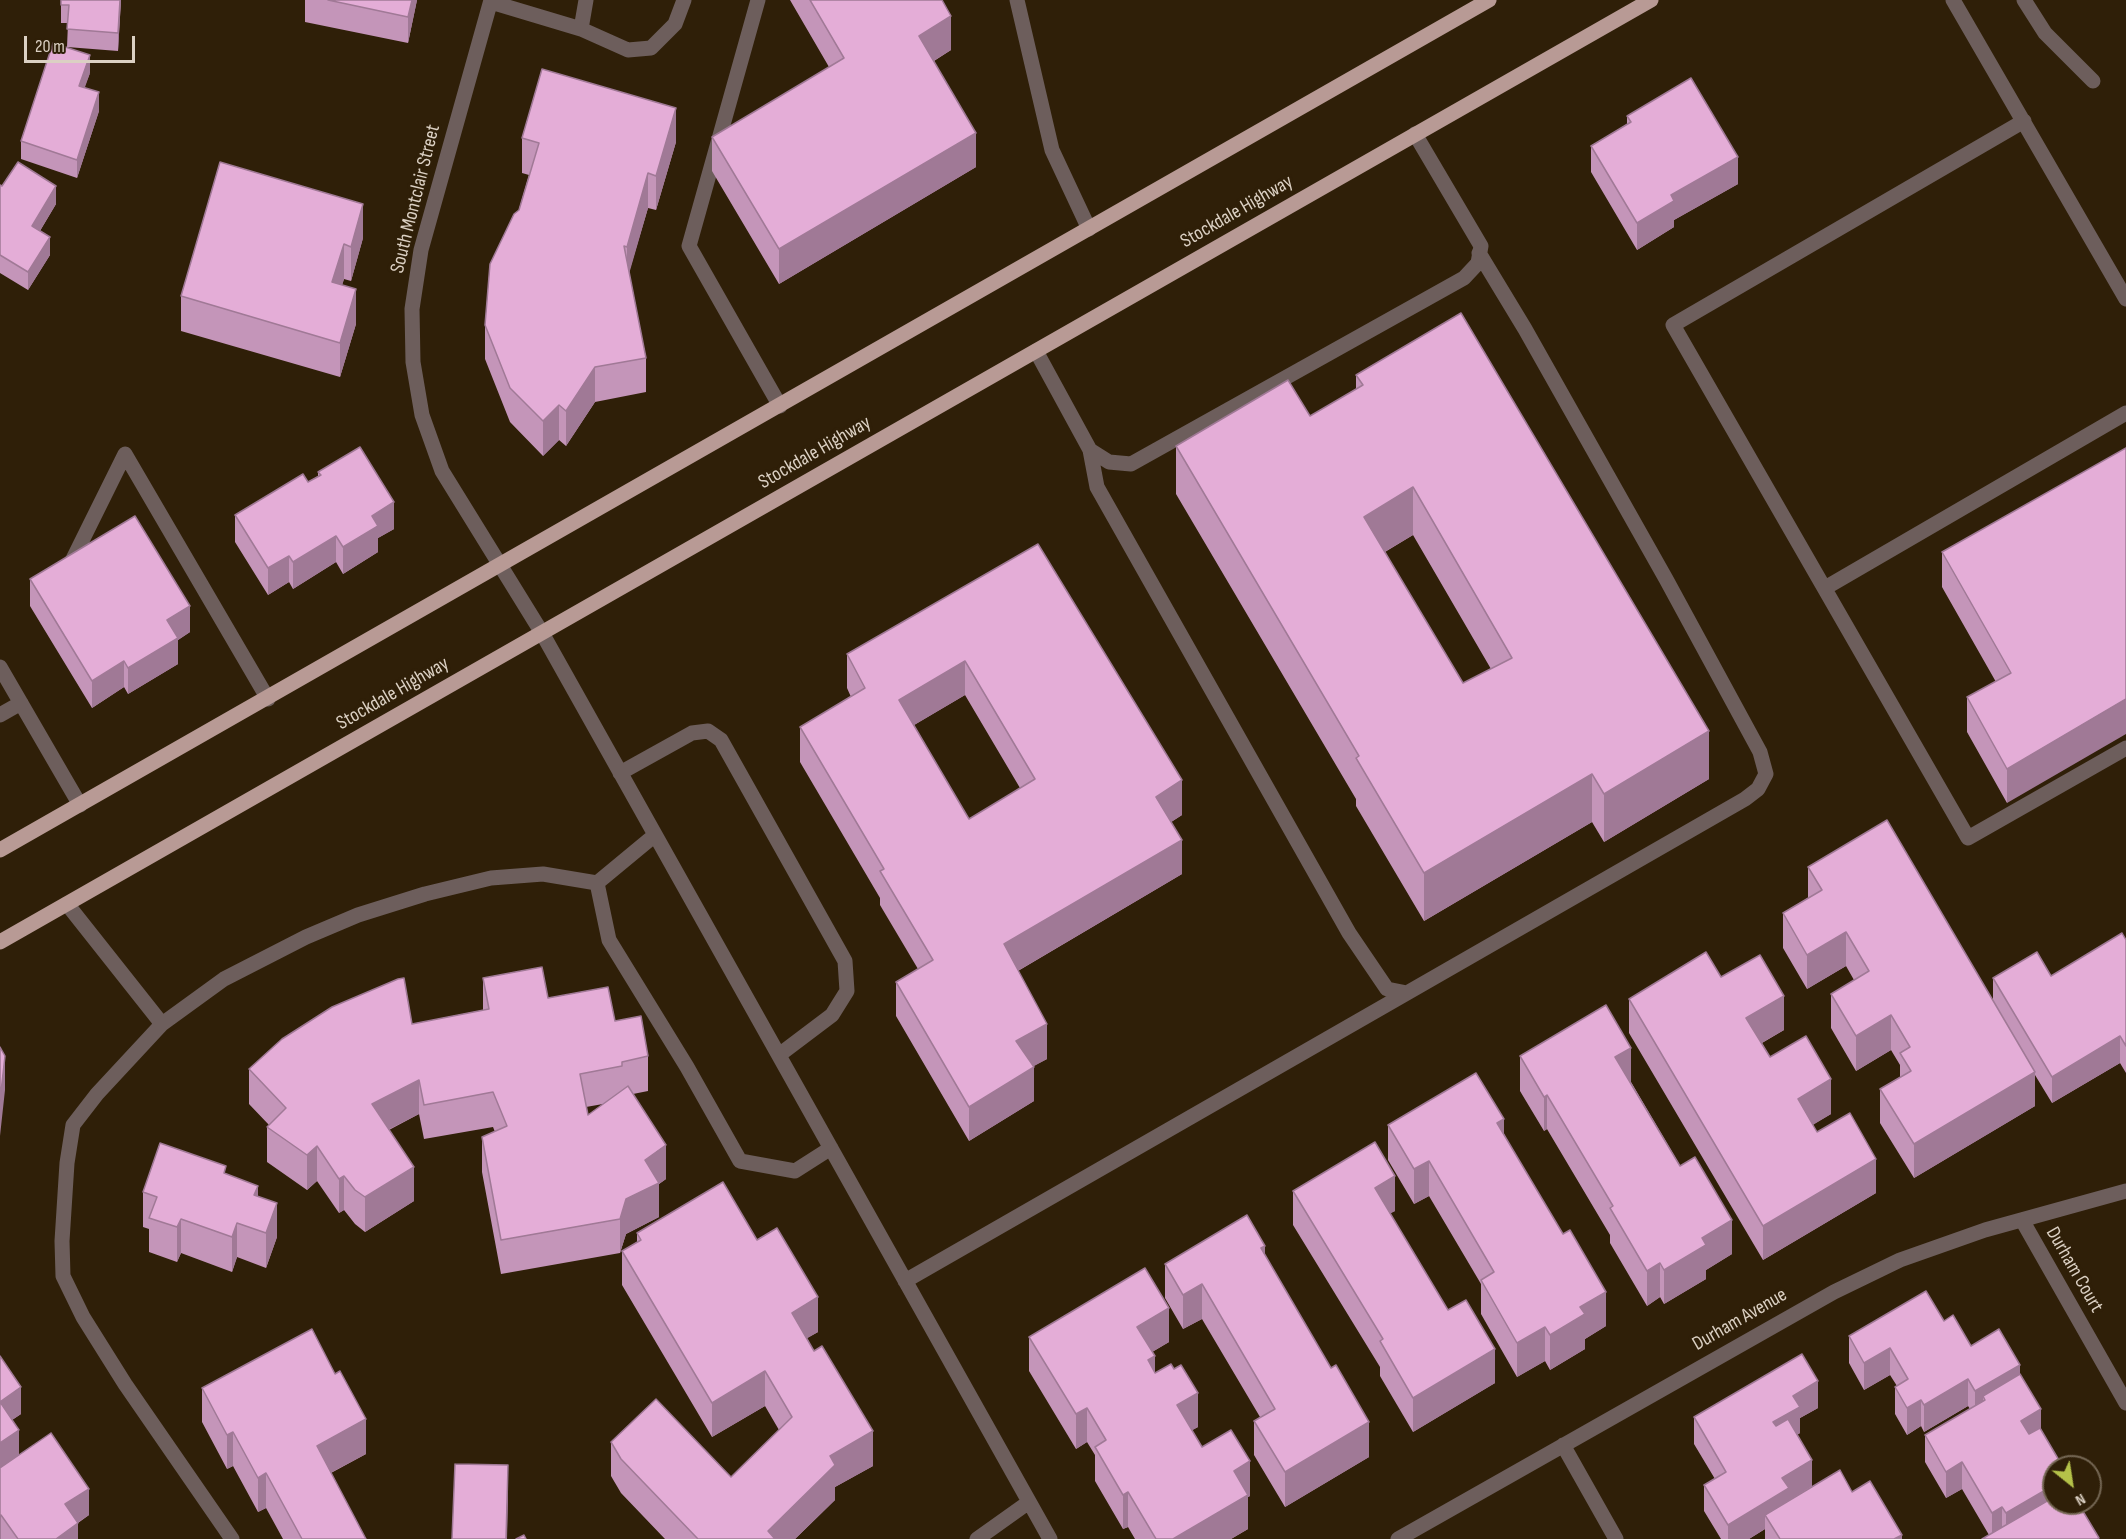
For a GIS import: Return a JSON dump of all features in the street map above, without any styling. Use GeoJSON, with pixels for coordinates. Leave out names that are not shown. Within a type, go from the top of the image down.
{"type":"FeatureCollection","features":[{"type":"Feature","properties":{"kind":"main road"},"geometry":{"type":"LineString","coordinates":[[0,850],[1489,0]]}},
{"type":"Feature","properties":{"kind":"main road","name":"Stockdale Highway"},"geometry":{"type":"LineString","coordinates":[[0,942],[1651,0]]}},
{"type":"Feature","properties":{"kind":"street"},"geometry":{"type":"LineString","coordinates":[[581,29],[586,0]]}},
{"type":"Feature","properties":{"kind":"street"},"geometry":{"type":"LineString","coordinates":[[491,1],[581,29],[628,50],[651,48],[675,24],[684,0]]}},
{"type":"Feature","properties":{"kind":"street"},"geometry":{"type":"LineString","coordinates":[[758,0],[689,246],[780,406]]}},
{"type":"Feature","properties":{"kind":"street"},"geometry":{"type":"LineString","coordinates":[[1017,0],[1052,150],[1089,229]]}},
{"type":"Feature","properties":{"kind":"street"},"geometry":{"type":"LineString","coordinates":[[1953,0],[2126,299]]}},
{"type":"Feature","properties":{"kind":"street"},"geometry":{"type":"LineString","coordinates":[[2024,0],[2045,33],[2093,81]]}},
{"type":"Feature","properties":{"kind":"street","name":"South Montclair Street"},"geometry":{"type":"LineString","coordinates":[[491,1],[421,250],[412,320],[413,362],[422,415],[442,471],[542,633],[1050,1539]]}},
{"type":"Feature","properties":{"kind":"street"},"geometry":{"type":"LineString","coordinates":[[2024,121],[1673,325],[1968,838],[2126,748]]}},
{"type":"Feature","properties":{"kind":"street"},"geometry":{"type":"LineString","coordinates":[[1090,450],[1109,462],[1131,464],[1464,278],[1478,263],[1481,246],[1415,134]]}},
{"type":"Feature","properties":{"kind":"street"},"geometry":{"type":"LineString","coordinates":[[905,1281],[1745,799],[1758,789],[1766,774],[1760,752],[1666,579],[1525,329],[1479,253]]}},
{"type":"Feature","properties":{"kind":"street"},"geometry":{"type":"LineString","coordinates":[[1036,351],[1090,450],[1097,487],[1349,933],[1387,988],[1407,993]]}},
{"type":"Feature","properties":{"kind":"street"},"geometry":{"type":"LineString","coordinates":[[1825,588],[2126,413]]}},
{"type":"Feature","properties":{"kind":"street"},"geometry":{"type":"LineString","coordinates":[[69,567],[125,454],[268,699]]}},
{"type":"Feature","properties":{"kind":"street"},"geometry":{"type":"LineString","coordinates":[[0,667],[80,805]]}},
{"type":"Feature","properties":{"kind":"street"},"geometry":{"type":"LineString","coordinates":[[0,715],[21,703]]}},
{"type":"Feature","properties":{"kind":"street"},"geometry":{"type":"LineString","coordinates":[[620,773],[692,733],[708,730],[721,740],[727,750],[845,961],[847,991],[832,1015],[779,1055]]}},
{"type":"Feature","properties":{"kind":"street"},"geometry":{"type":"LineString","coordinates":[[232,1539],[125,1384],[83,1317],[63,1276],[62,1241],[67,1163],[73,1125],[97,1094],[162,1024],[224,979],[306,936],[369,911],[424,894],[491,878],[543,874],[597,883],[655,835]]}},
{"type":"Feature","properties":{"kind":"street"},"geometry":{"type":"LineString","coordinates":[[597,883],[609,940],[687,1067],[740,1161],[795,1171],[831,1148]]}},
{"type":"Feature","properties":{"kind":"street"},"geometry":{"type":"LineString","coordinates":[[67,904],[162,1024]]}},
{"type":"Feature","properties":{"kind":"street","name":"Durham Avenue"},"geometry":{"type":"LineString","coordinates":[[1398,1539],[1834,1292],[1900,1260],[2022,1220],[2126,1191]]}},
{"type":"Feature","properties":{"kind":"street","name":"Durham Court"},"geometry":{"type":"LineString","coordinates":[[2022,1220],[2126,1403]]}},
{"type":"Feature","properties":{"kind":"street"},"geometry":{"type":"LineString","coordinates":[[1563,1445],[1616,1539]]}},
{"type":"Feature","properties":{"kind":"street"},"geometry":{"type":"LineString","coordinates":[[977,1539],[1029,1502]]}},
{"type":"Feature","properties":{"kind":"building"},"geometry":{"type":"Polygon","coordinates":[[[61,0],[120,0],[118,33],[67,29],[69,5],[61,5],[61,0]]]}},
{"type":"Feature","properties":{"kind":"building"},"geometry":{"type":"Polygon","coordinates":[[[328,0],[412,0],[408,17],[328,0]]]}},
{"type":"Feature","properties":{"kind":"building"},"geometry":{"type":"Polygon","coordinates":[[[810,0],[942,0],[951,16],[919,36],[976,133],[779,249],[712,137],[844,58],[810,0]]]}},
{"type":"Feature","properties":{"kind":"building"},"geometry":{"type":"Polygon","coordinates":[[[53,43],[90,55],[79,86],[99,92],[77,160],[21,141],[53,43]]]}},
{"type":"Feature","properties":{"kind":"building"},"geometry":{"type":"Polygon","coordinates":[[[542,69],[676,108],[656,176],[648,173],[627,247],[624,246],[646,358],[595,367],[566,411],[559,405],[543,421],[510,388],[485,325],[490,264],[514,214],[519,210],[539,143],[522,138],[542,69]]]}},
{"type":"Feature","properties":{"kind":"building"},"geometry":{"type":"Polygon","coordinates":[[[1691,78],[1738,157],[1671,195],[1674,201],[1637,223],[1591,146],[1631,122],[1627,116],[1691,78]]]}},
{"type":"Feature","properties":{"kind":"building"},"geometry":{"type":"Polygon","coordinates":[[[18,162],[56,186],[32,226],[50,237],[28,272],[0,255],[0,185],[2,186],[18,162]]]}},
{"type":"Feature","properties":{"kind":"building"},"geometry":{"type":"Polygon","coordinates":[[[220,162],[363,204],[351,247],[344,244],[332,282],[356,289],[340,343],[181,296],[220,162]]]}},
{"type":"Feature","properties":{"kind":"building"},"geometry":{"type":"Polygon","coordinates":[[[1461,313],[1709,731],[1604,794],[1592,774],[1424,873],[1356,758],[1359,756],[1176,446],[1288,380],[1310,416],[1363,385],[1356,375],[1461,313]],[[1413,487],[1364,517],[1463,683],[1512,658],[1413,487]]]}},
{"type":"Feature","properties":{"kind":"building"},"geometry":{"type":"Polygon","coordinates":[[[360,447],[394,502],[372,516],[378,526],[343,547],[336,536],[293,562],[289,556],[268,568],[235,515],[303,474],[308,482],[321,475],[318,472],[360,447]]]}},
{"type":"Feature","properties":{"kind":"building"},"geometry":{"type":"Polygon","coordinates":[[[2126,448],[2126,699],[2007,769],[1967,697],[2011,673],[1942,552],[2126,448]]]}},
{"type":"Feature","properties":{"kind":"building"},"geometry":{"type":"Polygon","coordinates":[[[135,516],[190,606],[167,620],[178,638],[128,668],[124,661],[92,681],[30,579],[135,516]]]}},
{"type":"Feature","properties":{"kind":"building"},"geometry":{"type":"Polygon","coordinates":[[[1038,544],[1182,780],[1156,797],[1182,840],[1004,944],[1047,1024],[1016,1041],[1034,1067],[969,1107],[896,982],[933,960],[880,871],[884,869],[800,727],[865,688],[847,654],[1038,544]],[[965,661],[899,700],[969,819],[1035,779],[965,661]]]}},
{"type":"Feature","properties":{"kind":"building"},"geometry":{"type":"Polygon","coordinates":[[[1887,820],[2035,1072],[1914,1144],[1880,1089],[1911,1071],[1900,1053],[1910,1047],[1891,1015],[1856,1036],[1831,994],[1869,971],[1846,932],[1807,955],[1783,913],[1822,890],[1808,867],[1887,820]]]}},
{"type":"Feature","properties":{"kind":"building"},"geometry":{"type":"Polygon","coordinates":[[[2122,933],[2126,940],[2126,1046],[2120,1036],[2052,1077],[1993,978],[2037,952],[2051,976],[2122,933]]]}},
{"type":"Feature","properties":{"kind":"building"},"geometry":{"type":"Polygon","coordinates":[[[1706,952],[1721,977],[1760,955],[1784,996],[1746,1018],[1770,1057],[1806,1036],[1831,1079],[1798,1099],[1817,1132],[1850,1113],[1876,1159],[1763,1226],[1629,999],[1706,952]]]}},
{"type":"Feature","properties":{"kind":"building"},"geometry":{"type":"Polygon","coordinates":[[[542,967],[548,998],[608,987],[615,1021],[641,1016],[648,1056],[622,1062],[622,1066],[580,1074],[588,1115],[628,1086],[666,1145],[645,1160],[659,1183],[626,1199],[620,1219],[501,1240],[482,1137],[507,1126],[493,1092],[424,1105],[419,1080],[372,1104],[414,1167],[365,1197],[355,1190],[344,1176],[339,1179],[317,1146],[307,1155],[267,1127],[286,1108],[249,1069],[282,1039],[332,1007],[404,978],[412,1024],[489,1009],[483,978],[542,967]]]}},
{"type":"Feature","properties":{"kind":"building"},"geometry":{"type":"Polygon","coordinates":[[[1606,1005],[1631,1048],[1615,1057],[1680,1166],[1695,1157],[1732,1220],[1702,1238],[1706,1245],[1664,1270],[1660,1263],[1647,1271],[1610,1208],[1613,1206],[1547,1095],[1544,1097],[1520,1056],[1606,1005]]]}},
{"type":"Feature","properties":{"kind":"building"},"geometry":{"type":"Polygon","coordinates":[[[0,1047],[5,1056],[0,1101],[0,1047]]]}},
{"type":"Feature","properties":{"kind":"building"},"geometry":{"type":"Polygon","coordinates":[[[1476,1073],[1504,1119],[1497,1123],[1563,1234],[1570,1230],[1606,1292],[1580,1307],[1585,1314],[1550,1335],[1545,1327],[1517,1343],[1481,1280],[1494,1272],[1429,1161],[1414,1169],[1388,1125],[1476,1073]]]}},
{"type":"Feature","properties":{"kind":"building"},"geometry":{"type":"Polygon","coordinates":[[[1375,1142],[1395,1176],[1375,1188],[1448,1310],[1466,1300],[1495,1349],[1413,1398],[1380,1341],[1383,1339],[1293,1191],[1375,1142]]]}},
{"type":"Feature","properties":{"kind":"building"},"geometry":{"type":"Polygon","coordinates":[[[160,1143],[226,1166],[224,1173],[258,1186],[254,1195],[277,1203],[266,1233],[237,1223],[232,1237],[181,1219],[177,1227],[149,1218],[157,1197],[143,1192],[160,1143]]]}},
{"type":"Feature","properties":{"kind":"building"},"geometry":{"type":"Polygon","coordinates":[[[723,1182],[757,1240],[777,1228],[818,1297],[792,1313],[814,1351],[822,1346],[873,1431],[830,1456],[835,1465],[768,1531],[775,1539],[698,1539],[621,1459],[611,1442],[656,1399],[731,1477],[792,1417],[765,1371],[712,1403],[622,1251],[641,1240],[637,1233],[723,1182]]]}},
{"type":"Feature","properties":{"kind":"building"},"geometry":{"type":"Polygon","coordinates":[[[1247,1215],[1265,1246],[1261,1248],[1331,1368],[1336,1365],[1369,1422],[1285,1472],[1254,1421],[1275,1409],[1202,1284],[1183,1295],[1165,1264],[1247,1215]]]}},
{"type":"Feature","properties":{"kind":"building"},"geometry":{"type":"Polygon","coordinates":[[[1145,1268],[1169,1308],[1137,1327],[1155,1356],[1148,1360],[1155,1373],[1171,1364],[1174,1369],[1181,1365],[1198,1393],[1177,1405],[1202,1447],[1231,1430],[1250,1461],[1234,1471],[1248,1495],[1173,1539],[1156,1539],[1128,1492],[1123,1495],[1095,1447],[1106,1440],[1087,1408],[1076,1414],[1029,1337],[1145,1268]]]}},
{"type":"Feature","properties":{"kind":"building"},"geometry":{"type":"Polygon","coordinates":[[[1926,1291],[1944,1321],[1953,1315],[1971,1346],[1999,1329],[2020,1365],[1975,1391],[1968,1379],[1924,1405],[1921,1400],[1907,1408],[1895,1387],[1908,1379],[1890,1348],[1864,1363],[1849,1336],[1926,1291]]]}},
{"type":"Feature","properties":{"kind":"building"},"geometry":{"type":"Polygon","coordinates":[[[312,1329],[335,1374],[340,1371],[366,1419],[317,1446],[366,1539],[302,1539],[266,1473],[258,1478],[233,1432],[227,1435],[202,1388],[312,1329]]]}},
{"type":"Feature","properties":{"kind":"building"},"geometry":{"type":"Polygon","coordinates":[[[1802,1354],[1818,1381],[1793,1396],[1800,1407],[1773,1422],[1776,1426],[1788,1419],[1812,1460],[1782,1478],[1789,1488],[1728,1525],[1704,1485],[1726,1472],[1694,1417],[1802,1354]]]}},
{"type":"Feature","properties":{"kind":"building"},"geometry":{"type":"Polygon","coordinates":[[[0,1356],[21,1387],[0,1402],[0,1356]]]}},
{"type":"Feature","properties":{"kind":"building"},"geometry":{"type":"Polygon","coordinates":[[[2020,1374],[2041,1409],[2021,1421],[2029,1434],[2040,1428],[2056,1455],[2042,1455],[2042,1492],[2006,1513],[2002,1507],[1992,1513],[1962,1462],[1946,1472],[1925,1435],[1985,1400],[1983,1396],[2020,1374]]]}},
{"type":"Feature","properties":{"kind":"building"},"geometry":{"type":"Polygon","coordinates":[[[0,1402],[19,1430],[0,1443],[0,1402]]]}},
{"type":"Feature","properties":{"kind":"building"},"geometry":{"type":"Polygon","coordinates":[[[51,1433],[89,1489],[65,1504],[78,1523],[56,1539],[18,1539],[0,1516],[0,1468],[51,1433]]]}},
{"type":"Feature","properties":{"kind":"building"},"geometry":{"type":"Polygon","coordinates":[[[455,1464],[508,1465],[506,1539],[452,1539],[455,1464]]]}},
{"type":"Feature","properties":{"kind":"building"},"geometry":{"type":"Polygon","coordinates":[[[1840,1470],[1852,1492],[1870,1481],[1902,1535],[1894,1539],[1780,1539],[1765,1515],[1840,1470]]]}},
{"type":"Feature","properties":{"kind":"building"},"geometry":{"type":"Polygon","coordinates":[[[2042,1504],[2042,1515],[2085,1515],[2099,1538],[2097,1539],[1982,1539],[2042,1504]]]}}]}
